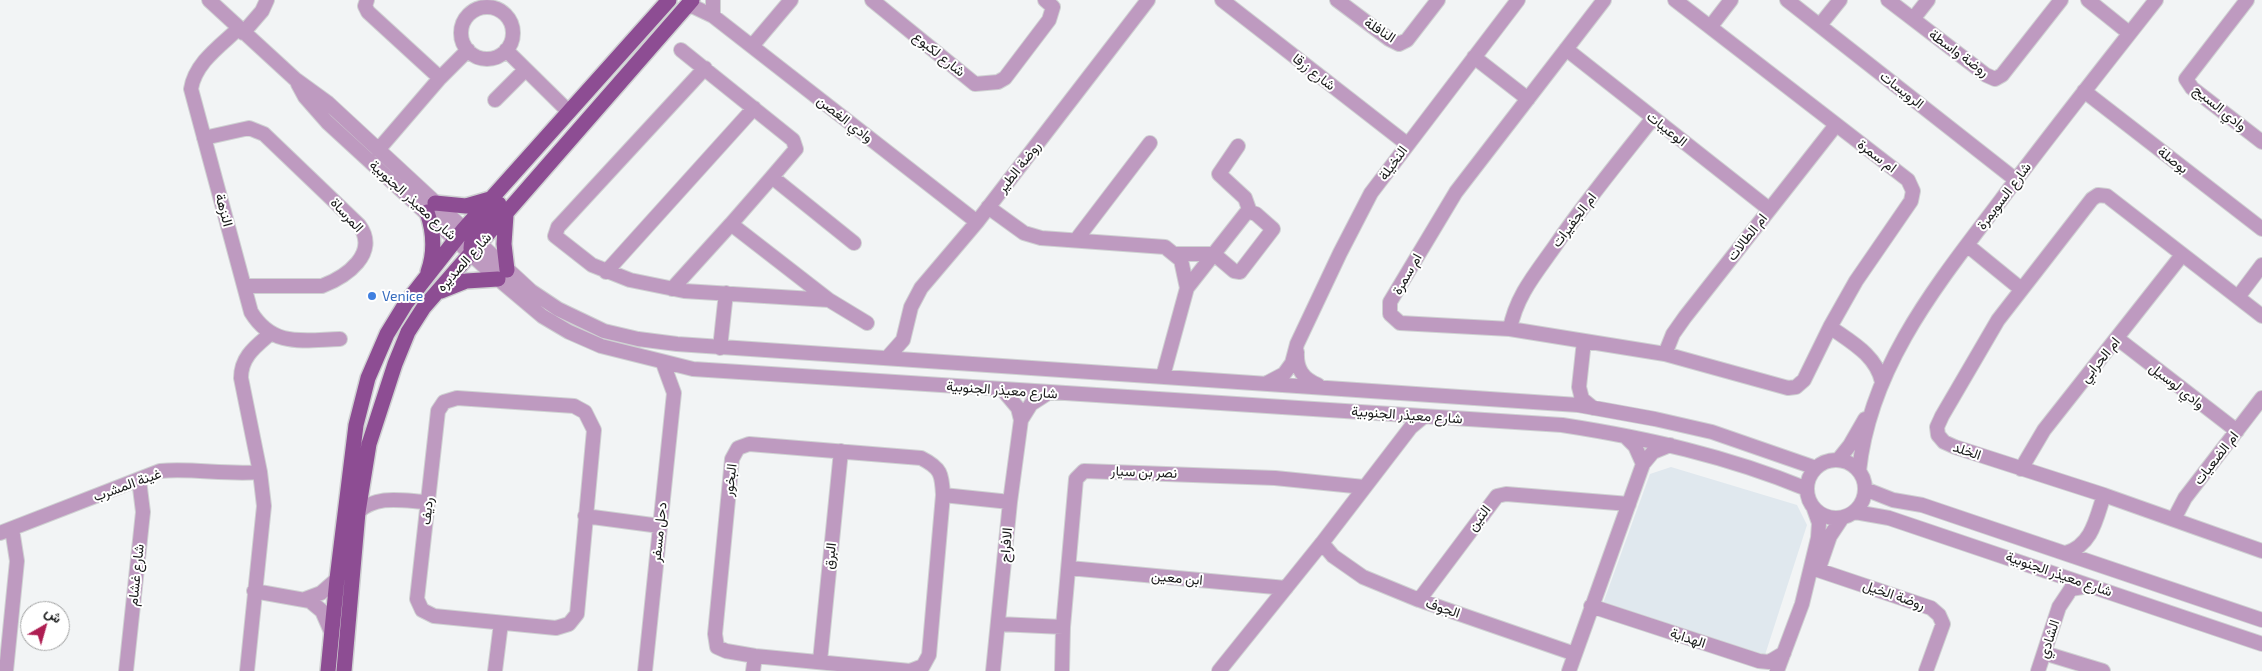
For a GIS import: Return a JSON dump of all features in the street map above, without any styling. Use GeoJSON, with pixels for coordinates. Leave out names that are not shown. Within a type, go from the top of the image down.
{"type":"FeatureCollection","features":[{"type":"Feature","properties":{"kind":"main road","name":"شارع الصديره"},"geometry":{"type":"LineString","coordinates":[[344,671],[358,512],[371,436],[389,380],[408,332],[468,242],[492,198],[668,0]]}},
{"type":"Feature","properties":{"kind":"main road","name":"شارع الصديره"},"geometry":{"type":"LineString","coordinates":[[328,671],[356,425],[363,394],[376,356],[387,334],[425,279],[468,242],[506,215],[689,4]]}},
{"type":"Feature","properties":{"kind":"main road"},"geometry":{"type":"LineString","coordinates":[[424,307],[432,286],[520,178],[527,159]]}},
{"type":"Feature","properties":{"kind":"main road"},"geometry":{"type":"LineString","coordinates":[[425,279],[433,248],[431,207],[466,206],[492,198]]}},
{"type":"Feature","properties":{"kind":"main road"},"geometry":{"type":"LineString","coordinates":[[435,294],[466,281],[503,275],[506,215]]}},
{"type":"Feature","properties":{"kind":"street","name":"شارع معيذر الجنوبية"},"geometry":{"type":"LineString","coordinates":[[209,0],[295,79],[328,103],[378,150],[431,207],[503,275],[542,316],[569,332],[601,346],[693,369],[1562,425],[1670,445],[1751,467],[1807,489]]}},
{"type":"Feature","properties":{"kind":"street"},"geometry":{"type":"LineString","coordinates":[[367,0],[365,6],[368,12],[440,78]]}},
{"type":"Feature","properties":{"kind":"street"},"geometry":{"type":"LineString","coordinates":[[712,16],[713,0]]}},
{"type":"Feature","properties":{"kind":"street"},"geometry":{"type":"LineString","coordinates":[[752,46],[791,0]]}},
{"type":"Feature","properties":{"kind":"street","name":"شارع لكبوع"},"geometry":{"type":"LineString","coordinates":[[872,0],[975,84],[998,82],[1005,78],[1049,20],[1053,7],[1045,0]]}},
{"type":"Feature","properties":{"kind":"street","name":"روضة الطير"},"geometry":{"type":"LineString","coordinates":[[887,358],[903,340],[915,298],[977,222],[1148,0]]}},
{"type":"Feature","properties":{"kind":"street","name":"شارع زرقا"},"geometry":{"type":"LineString","coordinates":[[1222,0],[1407,144]]}},
{"type":"Feature","properties":{"kind":"street","name":"النافلة"},"geometry":{"type":"LineString","coordinates":[[1337,0],[1398,44],[1407,40],[1438,0]]}},
{"type":"Feature","properties":{"kind":"street","name":"النخيلة"},"geometry":{"type":"LineString","coordinates":[[1267,383],[1288,369],[1292,363],[1297,344],[1371,193],[1518,0]]}},
{"type":"Feature","properties":{"kind":"street","name":"ام سمرة"},"geometry":{"type":"LineString","coordinates":[[1604,0],[1456,192],[1390,302],[1390,314],[1400,323],[1510,329],[1665,354],[1788,388],[1796,387],[1804,380],[1830,327],[1856,281],[1911,201],[1913,191],[1908,180],[1675,0]]}},
{"type":"Feature","properties":{"kind":"street"},"geometry":{"type":"LineString","coordinates":[[1711,26],[1731,0]]}},
{"type":"Feature","properties":{"kind":"street","name":"الرويسات"},"geometry":{"type":"LineString","coordinates":[[1787,0],[2016,180]]}},
{"type":"Feature","properties":{"kind":"street"},"geometry":{"type":"LineString","coordinates":[[1820,25],[1840,0]]}},
{"type":"Feature","properties":{"kind":"street","name":"روضة واسطة"},"geometry":{"type":"LineString","coordinates":[[1888,0],[1995,80],[2002,74],[2061,0]]}},
{"type":"Feature","properties":{"kind":"street"},"geometry":{"type":"LineString","coordinates":[[1913,19],[1928,0]]}},
{"type":"Feature","properties":{"kind":"street"},"geometry":{"type":"LineString","coordinates":[[2088,0],[2130,34]]}},
{"type":"Feature","properties":{"kind":"street","name":"شارع السويمرة"},"geometry":{"type":"LineString","coordinates":[[1859,471],[1873,406],[1882,382],[1899,345],[1933,289],[2156,0]]}},
{"type":"Feature","properties":{"kind":"street","name":"وادي السيج"},"geometry":{"type":"LineString","coordinates":[[2247,0],[2186,80],[2192,88],[2262,142]]}},
{"type":"Feature","properties":{"kind":"street","name":"النزهة"},"geometry":{"type":"LineString","coordinates":[[265,2],[262,11],[239,29],[199,67],[193,77],[191,89],[252,312],[259,324],[270,334]]}},
{"type":"Feature","properties":{"kind":"street","name":"وادي الغصن"},"geometry":{"type":"LineString","coordinates":[[689,4],[712,16],[752,46],[977,222]]}},
{"type":"Feature","properties":{"kind":"street"},"geometry":{"type":"LineString","coordinates":[[484,7],[498,10],[506,16],[511,24],[512,38],[506,50],[494,58],[484,58],[475,56],[468,50],[461,37],[463,23],[471,12],[484,7]]}},
{"type":"Feature","properties":{"kind":"street","name":"الوعيبات"},"geometry":{"type":"LineString","coordinates":[[1566,49],[1769,209]]}},
{"type":"Feature","properties":{"kind":"street"},"geometry":{"type":"LineString","coordinates":[[378,150],[440,78],[468,50]]}},
{"type":"Feature","properties":{"kind":"street"},"geometry":{"type":"LineString","coordinates":[[506,50],[569,112]]}},
{"type":"Feature","properties":{"kind":"street"},"geometry":{"type":"LineString","coordinates":[[672,289],[793,153],[796,144],[681,50]]}},
{"type":"Feature","properties":{"kind":"street"},"geometry":{"type":"LineString","coordinates":[[1474,57],[1528,99]]}},
{"type":"Feature","properties":{"kind":"street"},"geometry":{"type":"LineString","coordinates":[[705,68],[555,231],[558,239],[592,265],[630,280],[672,289],[829,300]]}},
{"type":"Feature","properties":{"kind":"street"},"geometry":{"type":"LineString","coordinates":[[495,100],[525,70]]}},
{"type":"Feature","properties":{"kind":"street","name":"شارع معيذر الجنوبية"},"geometry":{"type":"LineString","coordinates":[[295,79],[305,97],[327,122],[431,207]]}},
{"type":"Feature","properties":{"kind":"street","name":"بوصلة"},"geometry":{"type":"LineString","coordinates":[[2084,91],[2262,229]]}},
{"type":"Feature","properties":{"kind":"street"},"geometry":{"type":"LineString","coordinates":[[606,272],[754,108]]}},
{"type":"Feature","properties":{"kind":"street","name":"ام الجفيرات"},"geometry":{"type":"LineString","coordinates":[[1510,329],[1513,312],[1521,294],[1572,222],[1653,118]]}},
{"type":"Feature","properties":{"kind":"street","name":"ام الطالات"},"geometry":{"type":"LineString","coordinates":[[1665,354],[1673,334],[1685,317],[1836,125]]}},
{"type":"Feature","properties":{"kind":"street","name":"المرساة"},"geometry":{"type":"LineString","coordinates":[[204,138],[249,128],[264,134],[359,225],[367,240],[366,250],[353,268],[331,283],[322,286],[245,286]]}},
{"type":"Feature","properties":{"kind":"street"},"geometry":{"type":"LineString","coordinates":[[1076,240],[1150,143]]}},
{"type":"Feature","properties":{"kind":"street"},"geometry":{"type":"LineString","coordinates":[[1238,146],[1218,174],[1240,192],[1245,198],[1250,212]]}},
{"type":"Feature","properties":{"kind":"street"},"geometry":{"type":"LineString","coordinates":[[772,177],[854,243]]}},
{"type":"Feature","properties":{"kind":"street","name":"الخلد"},"geometry":{"type":"LineString","coordinates":[[2262,316],[2108,196],[2098,195],[2092,199],[1998,320],[1942,416],[1938,427],[1938,435],[1944,442],[2104,495],[2262,551]]}},
{"type":"Feature","properties":{"kind":"street"},"geometry":{"type":"LineString","coordinates":[[988,207],[1024,233],[1041,238],[1165,247],[1181,260],[1187,288]]}},
{"type":"Feature","properties":{"kind":"street"},"geometry":{"type":"LineString","coordinates":[[1163,376],[1187,288],[1214,254],[1246,212],[1256,214],[1273,229],[1240,272],[1234,271],[1214,254],[1175,254]]}},
{"type":"Feature","properties":{"kind":"street"},"geometry":{"type":"LineString","coordinates":[[731,224],[829,300],[867,323]]}},
{"type":"Feature","properties":{"kind":"street"},"geometry":{"type":"LineString","coordinates":[[1967,245],[2021,289]]}},
{"type":"Feature","properties":{"kind":"street","name":"ام الحرابي"},"geometry":{"type":"LineString","coordinates":[[2021,469],[2031,449],[2044,430],[2118,339],[2182,255]]}},
{"type":"Feature","properties":{"kind":"street"},"geometry":{"type":"LineString","coordinates":[[2238,297],[2262,265]]}},
{"type":"Feature","properties":{"kind":"street","name":"شارع معيذر الجنوبية"},"geometry":{"type":"LineString","coordinates":[[503,275],[558,309],[604,331],[638,339],[720,348],[1560,403],[1647,417],[1712,432],[1816,468]]}},
{"type":"Feature","properties":{"kind":"street"},"geometry":{"type":"LineString","coordinates":[[720,348],[726,293]]}},
{"type":"Feature","properties":{"kind":"street"},"geometry":{"type":"LineString","coordinates":[[1830,327],[1863,351],[1877,366],[1882,382]]}},
{"type":"Feature","properties":{"kind":"street"},"geometry":{"type":"LineString","coordinates":[[247,671],[264,506],[260,472],[241,370],[248,354],[270,334],[283,339],[297,340],[340,339]]}},
{"type":"Feature","properties":{"kind":"street","name":"وادي لوسيل"},"geometry":{"type":"LineString","coordinates":[[2118,339],[2237,431]]}},
{"type":"Feature","properties":{"kind":"street"},"geometry":{"type":"LineString","coordinates":[[903,340],[909,351],[924,360]]}},
{"type":"Feature","properties":{"kind":"street"},"geometry":{"type":"LineString","coordinates":[[1584,341],[1580,381],[1582,399],[1593,408]]}},
{"type":"Feature","properties":{"kind":"street","name":"النخيلة"},"geometry":{"type":"LineString","coordinates":[[1297,344],[1299,370],[1307,380],[1324,387]]}},
{"type":"Feature","properties":{"kind":"street"},"geometry":{"type":"LineString","coordinates":[[1863,351],[1884,355],[1894,351],[1899,345]]}},
{"type":"Feature","properties":{"kind":"street","name":"دحل مسفر"},"geometry":{"type":"LineString","coordinates":[[645,671],[674,394],[663,363]]}},
{"type":"Feature","properties":{"kind":"street"},"geometry":{"type":"LineString","coordinates":[[674,394],[693,369]]}},
{"type":"Feature","properties":{"kind":"street"},"geometry":{"type":"LineString","coordinates":[[1560,403],[1571,397],[1580,381]]}},
{"type":"Feature","properties":{"kind":"street"},"geometry":{"type":"LineString","coordinates":[[1002,389],[1018,408],[1021,420]]}},
{"type":"Feature","properties":{"kind":"street"},"geometry":{"type":"LineString","coordinates":[[1021,420],[1031,404],[1048,393]]}},
{"type":"Feature","properties":{"kind":"street","name":"رديف"},"geometry":{"type":"LineString","coordinates":[[457,398],[574,406],[585,412],[594,430],[577,614],[569,624],[556,628],[434,616],[422,610],[417,599],[428,502],[438,411],[444,402],[457,398]]}},
{"type":"Feature","properties":{"kind":"street","name":"ام الضعيات"},"geometry":{"type":"LineString","coordinates":[[2174,519],[2185,498],[2262,398]]}},
{"type":"Feature","properties":{"kind":"street","name":"شارع السويمرة"},"geometry":{"type":"LineString","coordinates":[[1838,460],[1850,445],[1873,406]]}},
{"type":"Feature","properties":{"kind":"street"},"geometry":{"type":"LineString","coordinates":[[1388,414],[1396,419],[1401,426],[1402,438]]}},
{"type":"Feature","properties":{"kind":"street"},"geometry":{"type":"LineString","coordinates":[[1219,671],[1322,543],[1413,424],[1423,416]]}},
{"type":"Feature","properties":{"kind":"street","name":"الافراح"},"geometry":{"type":"LineString","coordinates":[[993,671],[1010,502],[1021,420]]}},
{"type":"Feature","properties":{"kind":"street"},"geometry":{"type":"LineString","coordinates":[[1625,436],[1635,446],[1643,464]]}},
{"type":"Feature","properties":{"kind":"street","name":"البخور"},"geometry":{"type":"LineString","coordinates":[[749,444],[841,451],[921,458],[934,464],[942,476],[943,495],[930,655],[923,666],[910,671],[755,656],[726,651],[717,647],[715,634],[732,459],[738,448],[749,444]]}},
{"type":"Feature","properties":{"kind":"street"},"geometry":{"type":"LineString","coordinates":[[1569,671],[1643,464],[1653,452],[1670,445]]}},
{"type":"Feature","properties":{"kind":"street","name":"البرق"},"geometry":{"type":"LineString","coordinates":[[820,661],[841,451]]}},
{"type":"Feature","properties":{"kind":"street"},"geometry":{"type":"LineString","coordinates":[[1777,671],[1802,604],[1819,531],[1817,515],[1808,499],[1808,479],[1816,468],[1826,461],[1838,460],[1851,464],[1859,471],[1865,489],[1863,502],[1848,515],[1830,536],[1812,587],[1802,604]]}},
{"type":"Feature","properties":{"kind":"street","name":"غينة المشرب"},"geometry":{"type":"LineString","coordinates":[[6,531],[160,471],[188,469],[238,474],[260,472]]}},
{"type":"Feature","properties":{"kind":"street","name":"نصر بن سيار"},"geometry":{"type":"LineString","coordinates":[[1062,671],[1063,627],[1076,479],[1084,471],[1274,478],[1364,487]]}},
{"type":"Feature","properties":{"kind":"street","name":"شارع غشام"},"geometry":{"type":"LineString","coordinates":[[126,671],[142,512],[139,480]]}},
{"type":"Feature","properties":{"kind":"street"},"geometry":{"type":"LineString","coordinates":[[362,484],[384,500]]}},
{"type":"Feature","properties":{"kind":"street","name":"شارع معيذر الجنوبية"},"geometry":{"type":"LineString","coordinates":[[1865,489],[1893,500],[1922,505],[2262,620]]}},
{"type":"Feature","properties":{"kind":"street","name":"التين"},"geometry":{"type":"LineString","coordinates":[[1419,600],[1496,496],[1506,494],[1629,504]]}},
{"type":"Feature","properties":{"kind":"street"},"geometry":{"type":"LineString","coordinates":[[943,495],[1010,502]]}},
{"type":"Feature","properties":{"kind":"street"},"geometry":{"type":"LineString","coordinates":[[2066,553],[2084,543],[2091,532],[2104,495]]}},
{"type":"Feature","properties":{"kind":"street"},"geometry":{"type":"LineString","coordinates":[[358,512],[370,503],[384,500],[428,502]]}},
{"type":"Feature","properties":{"kind":"street"},"geometry":{"type":"LineString","coordinates":[[1814,508],[1825,516],[1848,515]]}},
{"type":"Feature","properties":{"kind":"street","name":"شارع معيذر الجنوبية"},"geometry":{"type":"LineString","coordinates":[[1848,515],[1889,518],[2262,644]]}},
{"type":"Feature","properties":{"kind":"street"},"geometry":{"type":"LineString","coordinates":[[585,516],[660,526]]}},
{"type":"Feature","properties":{"kind":"street"},"geometry":{"type":"LineString","coordinates":[[6,531],[17,561],[6,671]]}},
{"type":"Feature","properties":{"kind":"street"},"geometry":{"type":"LineString","coordinates":[[2091,532],[2092,552],[2097,564]]}},
{"type":"Feature","properties":{"kind":"street","name":"الجوف"},"geometry":{"type":"LineString","coordinates":[[1322,543],[1333,556],[1363,577],[1419,600],[1575,654]]}},
{"type":"Feature","properties":{"kind":"street","name":"ابن معين"},"geometry":{"type":"LineString","coordinates":[[1069,568],[1286,588]]}},
{"type":"Feature","properties":{"kind":"street","name":"الشادي"},"geometry":{"type":"LineString","coordinates":[[2044,569],[2058,587],[2059,607]]}},
{"type":"Feature","properties":{"kind":"street","name":"روضة الخيل"},"geometry":{"type":"LineString","coordinates":[[1818,570],[1931,608],[1935,611],[1943,624],[1926,671]]}},
{"type":"Feature","properties":{"kind":"street"},"geometry":{"type":"LineString","coordinates":[[254,592],[305,598],[322,593],[337,579]]}},
{"type":"Feature","properties":{"kind":"street","name":"الشادي"},"geometry":{"type":"LineString","coordinates":[[2038,671],[2059,607],[2071,589],[2076,586],[2093,586]]}},
{"type":"Feature","properties":{"kind":"street"},"geometry":{"type":"LineString","coordinates":[[305,598],[322,611],[332,634]]}},
{"type":"Feature","properties":{"kind":"street","name":"الهداية"},"geometry":{"type":"LineString","coordinates":[[1591,606],[1759,661],[1769,662],[1784,653]]}},
{"type":"Feature","properties":{"kind":"street"},"geometry":{"type":"LineString","coordinates":[[495,671],[501,622]]}},
{"type":"Feature","properties":{"kind":"street"},"geometry":{"type":"LineString","coordinates":[[999,624],[1063,627]]}},
{"type":"Feature","properties":{"kind":"street"},"geometry":{"type":"LineString","coordinates":[[2044,652],[2102,671]]}},
{"type":"Feature","properties":{"kind":"street"},"geometry":{"type":"LineString","coordinates":[[753,671],[755,656]]}},
{"type":"Feature","properties":{"kind":"shaded area"},"geometry":{"type":"Polygon","coordinates":[[[1671,467],[1797,505],[1807,525],[1764,658],[1601,609],[1650,474],[1671,467]]]}},
{"type":"Feature","properties":{"kind":"place","name":"Venice"},"geometry":{"type":"Point","coordinates":[372,296]}}]}
